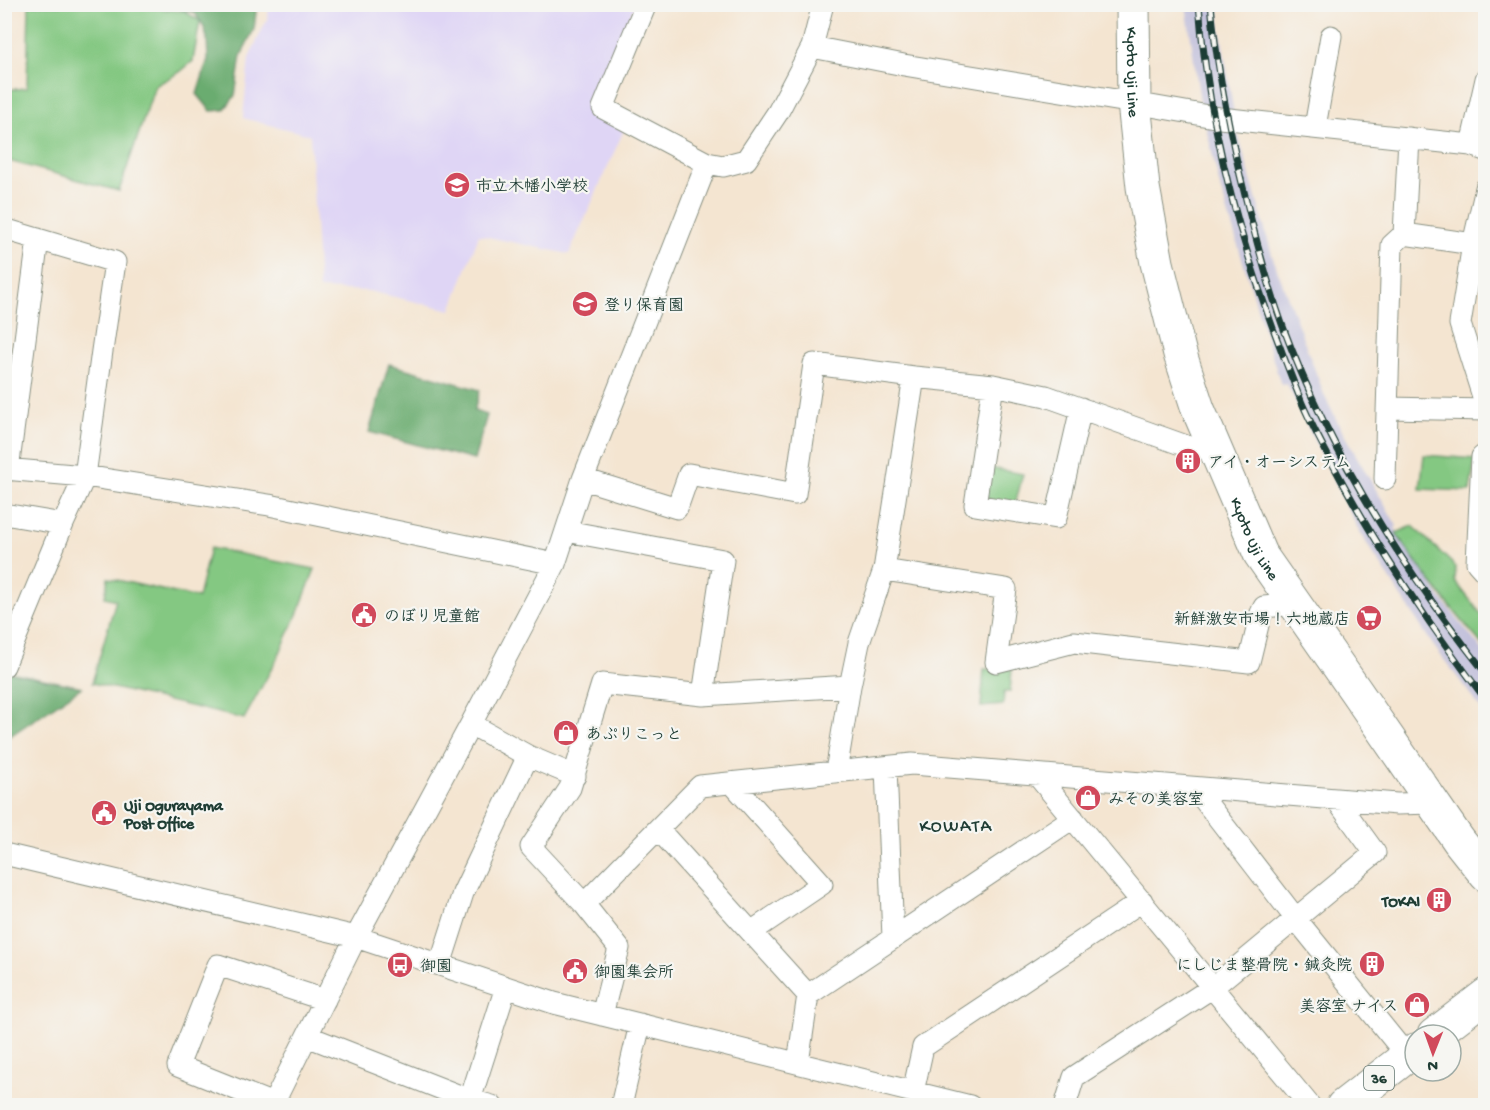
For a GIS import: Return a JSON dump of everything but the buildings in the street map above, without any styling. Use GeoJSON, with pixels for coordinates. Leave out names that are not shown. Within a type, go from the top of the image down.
{"type":"FeatureCollection","features":[{"type":"Feature","properties":{"kind":"main road","name":"Kyoto Uji Line"},"geometry":{"type":"LineString","coordinates":[[1133,4],[1134,103],[1143,187],[1157,263],[1180,354],[1198,409],[1260,554],[1485,875]]}},
{"type":"Feature","properties":{"kind":"main road"},"geometry":{"type":"LineString","coordinates":[[1449,1023],[1485,995]]}},
{"type":"Feature","properties":{"kind":"main road","name":"36"},"geometry":{"type":"LineString","coordinates":[[1343,1106],[1403,1059]]}},
{"type":"Feature","properties":{"kind":"street"},"geometry":{"type":"LineString","coordinates":[[646,4],[603,108],[707,163],[723,166],[746,160],[778,112],[813,47],[823,4]]}},
{"type":"Feature","properties":{"kind":"street"},"geometry":{"type":"LineString","coordinates":[[1315,128],[1331,36]]}},
{"type":"Feature","properties":{"kind":"street"},"geometry":{"type":"LineString","coordinates":[[813,47],[904,65],[1220,118],[1409,138],[1478,148],[1485,79]]}},
{"type":"Feature","properties":{"kind":"street"},"geometry":{"type":"LineString","coordinates":[[1385,479],[1392,245],[1404,234],[1409,138]]}},
{"type":"Feature","properties":{"kind":"street"},"geometry":{"type":"LineString","coordinates":[[325,1000],[218,965],[178,1066],[273,1105],[325,1000],[356,937],[555,564],[583,479],[707,163]]}},
{"type":"Feature","properties":{"kind":"street"},"geometry":{"type":"LineString","coordinates":[[1388,408],[1485,408],[1461,324],[1473,244],[1485,188]]}},
{"type":"Feature","properties":{"kind":"street"},"geometry":{"type":"LineString","coordinates":[[4,229],[115,262],[85,476],[4,666]]}},
{"type":"Feature","properties":{"kind":"street"},"geometry":{"type":"LineString","coordinates":[[1404,234],[1473,244]]}},
{"type":"Feature","properties":{"kind":"street"},"geometry":{"type":"LineString","coordinates":[[38,239],[6,469],[85,476],[269,505],[555,564]]}},
{"type":"Feature","properties":{"kind":"street"},"geometry":{"type":"LineString","coordinates":[[583,479],[677,508],[689,474],[795,494],[814,364],[993,385],[1046,396],[1190,447],[1215,449]]}},
{"type":"Feature","properties":{"kind":"street"},"geometry":{"type":"LineString","coordinates":[[836,772],[859,643],[884,570],[914,377]]}},
{"type":"Feature","properties":{"kind":"street"},"geometry":{"type":"LineString","coordinates":[[993,385],[975,505],[1056,518],[1081,408]]}},
{"type":"Feature","properties":{"kind":"street"},"geometry":{"type":"LineString","coordinates":[[1485,454],[1482,457],[1477,563],[1485,573]]}},
{"type":"Feature","properties":{"kind":"street"},"geometry":{"type":"LineString","coordinates":[[4,514],[63,524]]}},
{"type":"Feature","properties":{"kind":"street"},"geometry":{"type":"LineString","coordinates":[[566,531],[723,560],[703,695]]}},
{"type":"Feature","properties":{"kind":"street"},"geometry":{"type":"LineString","coordinates":[[884,570],[1006,589],[996,662],[1074,642],[1249,662],[1264,607],[1294,604]]}},
{"type":"Feature","properties":{"kind":"street"},"geometry":{"type":"LineString","coordinates":[[602,1015],[619,948],[584,904],[531,848],[570,788],[602,684],[703,695],[850,686]]}},
{"type":"Feature","properties":{"kind":"street"},"geometry":{"type":"LineString","coordinates":[[471,724],[528,756],[574,776]]}},
{"type":"Feature","properties":{"kind":"street"},"geometry":{"type":"LineString","coordinates":[[440,965],[463,892],[528,756]]}},
{"type":"Feature","properties":{"kind":"street"},"geometry":{"type":"LineString","coordinates":[[584,904],[700,786],[912,764],[1397,804],[1433,803]]}},
{"type":"Feature","properties":{"kind":"street"},"geometry":{"type":"LineString","coordinates":[[886,768],[893,938]]}},
{"type":"Feature","properties":{"kind":"street"},"geometry":{"type":"LineString","coordinates":[[1037,774],[1310,1106]]}},
{"type":"Feature","properties":{"kind":"street"},"geometry":{"type":"LineString","coordinates":[[734,784],[822,884],[751,932]]}},
{"type":"Feature","properties":{"kind":"street"},"geometry":{"type":"LineString","coordinates":[[1195,788],[1296,919],[1403,1044]]}},
{"type":"Feature","properties":{"kind":"street"},"geometry":{"type":"LineString","coordinates":[[1065,1106],[1074,1077],[1213,987],[1375,853],[1336,799]]}},
{"type":"Feature","properties":{"kind":"street"},"geometry":{"type":"LineString","coordinates":[[798,1063],[808,995],[1073,818]]}},
{"type":"Feature","properties":{"kind":"street"},"geometry":{"type":"LineString","coordinates":[[658,829],[808,995]]}},
{"type":"Feature","properties":{"kind":"street"},"geometry":{"type":"LineString","coordinates":[[4,854],[356,937],[554,1003],[960,1104]]}},
{"type":"Feature","properties":{"kind":"street"},"geometry":{"type":"LineString","coordinates":[[913,1092],[923,1047],[1142,901]]}},
{"type":"Feature","properties":{"kind":"street"},"geometry":{"type":"LineString","coordinates":[[469,1103],[506,987]]}},
{"type":"Feature","properties":{"kind":"street"},"geometry":{"type":"LineString","coordinates":[[621,1106],[640,1024]]}},
{"type":"Feature","properties":{"kind":"street"},"geometry":{"type":"LineString","coordinates":[[307,1036],[469,1103],[492,1106]]}},
{"type":"Feature","properties":{"kind":"shaded area","name":"市立木幡小学校"},"geometry":{"type":"Polygon","coordinates":[[[270,5],[635,5],[591,105],[624,130],[569,254],[479,235],[451,310],[369,291],[319,289],[310,135],[243,118],[249,58],[267,19],[270,5]]]}},
{"type":"Feature","properties":{"kind":"shaded area"},"geometry":{"type":"Polygon","coordinates":[[[1186,5],[1219,5],[1220,27],[1236,127],[1273,258],[1325,397],[1397,526],[1395,528],[1437,593],[1485,654],[1485,714],[1433,645],[1362,536],[1287,384],[1281,385],[1220,187],[1200,101],[1186,5]]]}},
{"type":"Feature","properties":{"kind":"green space"},"geometry":{"type":"Polygon","coordinates":[[[257,4],[254,29],[241,56],[235,96],[224,110],[211,111],[197,94],[208,59],[207,38],[203,25],[195,13],[170,5],[257,4]]]}},
{"type":"Feature","properties":{"kind":"green space"},"geometry":{"type":"Polygon","coordinates":[[[29,5],[121,5],[184,11],[200,21],[193,61],[180,72],[155,86],[119,191],[5,160],[5,90],[27,88],[29,5]]]}},
{"type":"Feature","properties":{"kind":"green space"},"geometry":{"type":"Polygon","coordinates":[[[389,364],[480,390],[474,411],[487,415],[474,460],[369,432],[389,364]]]}},
{"type":"Feature","properties":{"kind":"green space"},"geometry":{"type":"Polygon","coordinates":[[[1424,455],[1475,459],[1470,491],[1420,489],[1424,455]]]}},
{"type":"Feature","properties":{"kind":"green space"},"geometry":{"type":"Polygon","coordinates":[[[985,467],[1023,474],[1015,505],[987,501],[985,467]]]}},
{"type":"Feature","properties":{"kind":"green space"},"geometry":{"type":"Polygon","coordinates":[[[1413,526],[1456,567],[1455,581],[1485,619],[1485,648],[1439,592],[1396,533],[1413,526]]]}},
{"type":"Feature","properties":{"kind":"green space"},"geometry":{"type":"Polygon","coordinates":[[[210,548],[315,569],[278,657],[244,719],[92,683],[116,600],[105,597],[108,578],[198,598],[210,548]]]}},
{"type":"Feature","properties":{"kind":"green space"},"geometry":{"type":"Polygon","coordinates":[[[984,669],[1012,669],[1010,692],[1004,692],[1003,705],[981,707],[984,669]]]}},
{"type":"Feature","properties":{"kind":"green space"},"geometry":{"type":"Polygon","coordinates":[[[9,672],[82,687],[10,736],[5,735],[5,682],[9,672]]]}},
{"type":"Feature","properties":{"kind":"railway"},"geometry":{"type":"LineString","coordinates":[[1199,4],[1216,129],[1235,211],[1260,291],[1302,403],[1331,461],[1381,549],[1486,700]]}},
{"type":"Feature","properties":{"kind":"railway"},"geometry":{"type":"LineString","coordinates":[[1211,4],[1223,90],[1240,175],[1270,288],[1296,361],[1347,467],[1387,535],[1451,628],[1486,673]]}},
{"type":"Feature","properties":{"kind":"place","name":"市立木幡小学校"},"geometry":{"type":"Point","coordinates":[457,185]}},
{"type":"Feature","properties":{"kind":"place","name":"登り保育園"},"geometry":{"type":"Point","coordinates":[585,304]}},
{"type":"Feature","properties":{"kind":"place","name":"アイ・オーシステム"},"geometry":{"type":"Point","coordinates":[1188,461]}},
{"type":"Feature","properties":{"kind":"place","name":"のぼり児童館"},"geometry":{"type":"Point","coordinates":[364,615]}},
{"type":"Feature","properties":{"kind":"place","name":"新鮮激安市場！六地蔵店"},"geometry":{"type":"Point","coordinates":[1369,618]}},
{"type":"Feature","properties":{"kind":"place","name":"あぷりこっと"},"geometry":{"type":"Point","coordinates":[566,733]}},
{"type":"Feature","properties":{"kind":"place","name":"みその美容室"},"geometry":{"type":"Point","coordinates":[1088,798]}},
{"type":"Feature","properties":{"kind":"place","name":"Uji Ogurayama Post Office"},"geometry":{"type":"Point","coordinates":[104,813]}},
{"type":"Feature","properties":{"kind":"place","name":"TOKAI"},"geometry":{"type":"Point","coordinates":[1439,900]}},
{"type":"Feature","properties":{"kind":"place","name":"にしじま整骨院・鍼灸院"},"geometry":{"type":"Point","coordinates":[1372,964]}},
{"type":"Feature","properties":{"kind":"place","name":"御園"},"geometry":{"type":"Point","coordinates":[400,965]}},
{"type":"Feature","properties":{"kind":"place","name":"御園集会所"},"geometry":{"type":"Point","coordinates":[575,971]}},
{"type":"Feature","properties":{"kind":"place","name":"美容室 ナイス"},"geometry":{"type":"Point","coordinates":[1417,1005]}},
{"type":"Feature","properties":{"kind":"district","name":"KOWATA"},"geometry":{"type":"Point","coordinates":[956,825]}}]}
